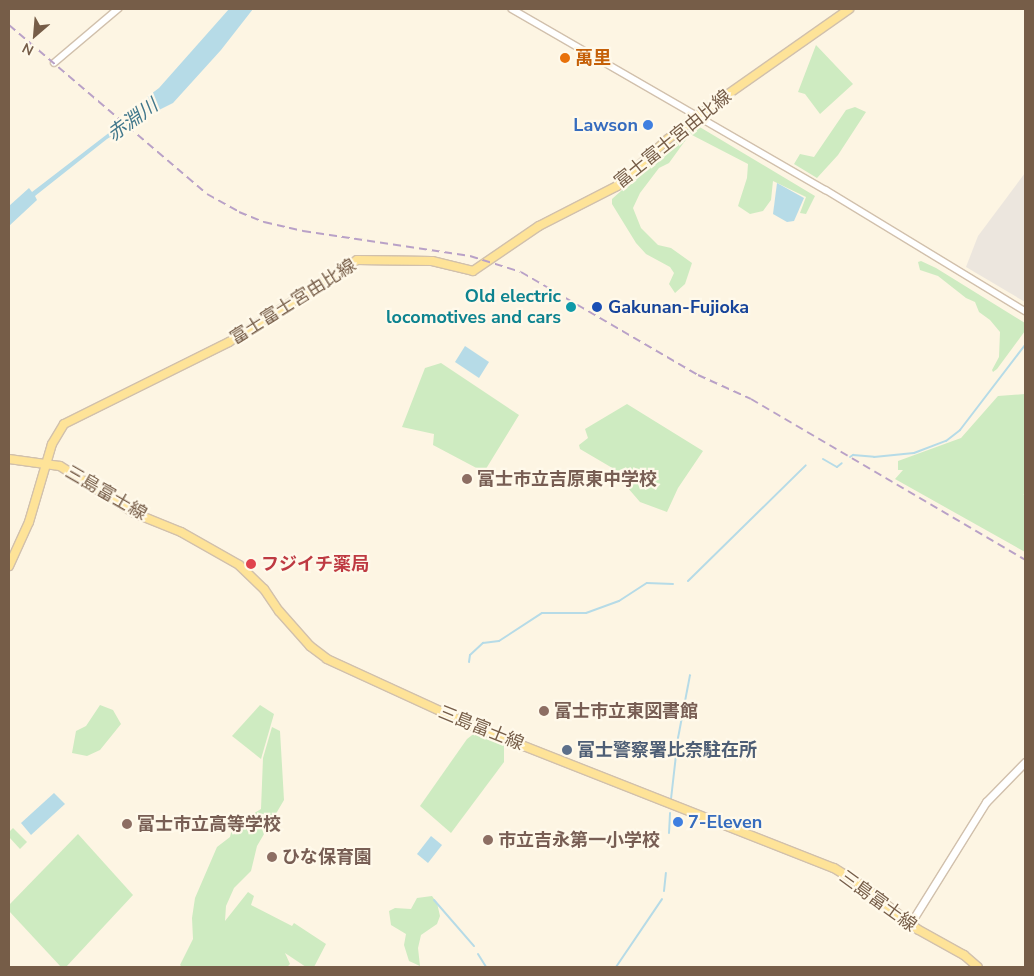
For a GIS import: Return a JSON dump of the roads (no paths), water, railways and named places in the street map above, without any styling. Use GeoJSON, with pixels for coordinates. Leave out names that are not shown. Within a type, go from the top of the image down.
{"type":"FeatureCollection","features":[{"type":"Feature","properties":{"kind":"main road","name":"富士富士宮由比線"},"geometry":{"type":"LineString","coordinates":[[9,566],[29,522],[52,444],[64,424],[229,342],[357,260],[432,261],[474,271],[539,226],[617,186],[668,139],[697,116],[849,9]]}},
{"type":"Feature","properties":{"kind":"main road","name":"三島富士線"},"geometry":{"type":"LineString","coordinates":[[9,459],[60,466],[134,513],[181,532],[239,565],[253,576],[279,611],[310,646],[323,657],[473,726],[834,868],[860,884],[910,924],[964,955],[978,967]]}},
{"type":"Feature","properties":{"kind":"main road"},"geometry":{"type":"LineString","coordinates":[[910,924],[986,802],[1025,762]]}},
{"type":"Feature","properties":{"kind":"street"},"geometry":{"type":"LineString","coordinates":[[54,63],[118,9]]}},
{"type":"Feature","properties":{"kind":"street"},"geometry":{"type":"LineString","coordinates":[[512,9],[826,190],[1025,311]]}},
{"type":"Feature","properties":{"kind":"water","name":"赤淵川"},"geometry":{"type":"Polygon","coordinates":[[[229,9],[253,9],[221,50],[173,103],[157,111],[154,110],[107,139],[35,196],[37,200],[9,226],[9,206],[29,188],[32,192],[149,102],[147,97],[159,88],[229,9]]]}},
{"type":"Feature","properties":{"kind":"water"},"geometry":{"type":"Polygon","coordinates":[[[777,183],[804,198],[794,221],[787,222],[773,214],[777,183]]]}},
{"type":"Feature","properties":{"kind":"water"},"geometry":{"type":"Polygon","coordinates":[[[465,346],[489,362],[479,378],[455,362],[465,346]]]}},
{"type":"Feature","properties":{"kind":"water"},"geometry":{"type":"Polygon","coordinates":[[[54,793],[65,804],[31,835],[21,823],[54,793]]]}},
{"type":"Feature","properties":{"kind":"water"},"geometry":{"type":"Polygon","coordinates":[[[431,836],[442,845],[428,863],[417,854],[431,836]]]}},
{"type":"Feature","properties":{"kind":"waterway"},"geometry":{"type":"LineString","coordinates":[[850,457],[853,455],[874,457],[914,453],[946,441],[960,430],[1025,345]]}},
{"type":"Feature","properties":{"kind":"waterway"},"geometry":{"type":"LineString","coordinates":[[823,459],[837,467],[842,463]]}},
{"type":"Feature","properties":{"kind":"waterway"},"geometry":{"type":"LineString","coordinates":[[688,581],[806,465]]}},
{"type":"Feature","properties":{"kind":"waterway"},"geometry":{"type":"LineString","coordinates":[[469,662],[470,655],[483,643],[499,641],[542,613],[586,613],[619,601],[647,583],[673,584]]}},
{"type":"Feature","properties":{"kind":"waterway"},"geometry":{"type":"LineString","coordinates":[[671,799],[678,738],[690,675]]}},
{"type":"Feature","properties":{"kind":"waterway"},"geometry":{"type":"LineString","coordinates":[[669,833],[670,813]]}},
{"type":"Feature","properties":{"kind":"waterway"},"geometry":{"type":"LineString","coordinates":[[664,891],[666,873]]}},
{"type":"Feature","properties":{"kind":"waterway"},"geometry":{"type":"LineString","coordinates":[[616,967],[662,899]]}},
{"type":"Feature","properties":{"kind":"waterway"},"geometry":{"type":"LineString","coordinates":[[434,900],[474,946]]}},
{"type":"Feature","properties":{"kind":"waterway"},"geometry":{"type":"LineString","coordinates":[[478,954],[486,967]]}},
{"type":"Feature","properties":{"kind":"railway"},"geometry":{"type":"LineString","coordinates":[[9,25],[207,194],[239,212],[264,222],[303,231],[470,256],[521,272],[698,375],[751,399],[1025,560]]}},
{"type":"Feature","properties":{"kind":"place","name":"萬里"},"geometry":{"type":"Point","coordinates":[565,58]}},
{"type":"Feature","properties":{"kind":"place","name":"Lawson"},"geometry":{"type":"Point","coordinates":[648,125]}},
{"type":"Feature","properties":{"kind":"place","name":"Old electric locomotives and cars"},"geometry":{"type":"Point","coordinates":[571,307]}},
{"type":"Feature","properties":{"kind":"place","name":"Gakunan-Fujioka"},"geometry":{"type":"Point","coordinates":[597,307]}},
{"type":"Feature","properties":{"kind":"place","name":"富士市立吉原東中学校"},"geometry":{"type":"Point","coordinates":[467,479]}},
{"type":"Feature","properties":{"kind":"place","name":"フジイチ薬局"},"geometry":{"type":"Point","coordinates":[251,564]}},
{"type":"Feature","properties":{"kind":"place","name":"富士市立東図書館"},"geometry":{"type":"Point","coordinates":[544,711]}},
{"type":"Feature","properties":{"kind":"place","name":"富士警察署比奈駐在所"},"geometry":{"type":"Point","coordinates":[567,750]}},
{"type":"Feature","properties":{"kind":"place","name":"7-Eleven"},"geometry":{"type":"Point","coordinates":[678,822]}},
{"type":"Feature","properties":{"kind":"place","name":"富士市立高等学校"},"geometry":{"type":"Point","coordinates":[127,824]}},
{"type":"Feature","properties":{"kind":"place","name":"市立吉永第一小学校"},"geometry":{"type":"Point","coordinates":[488,840]}},
{"type":"Feature","properties":{"kind":"place","name":"ひな保育園"},"geometry":{"type":"Point","coordinates":[272,857]}}]}
